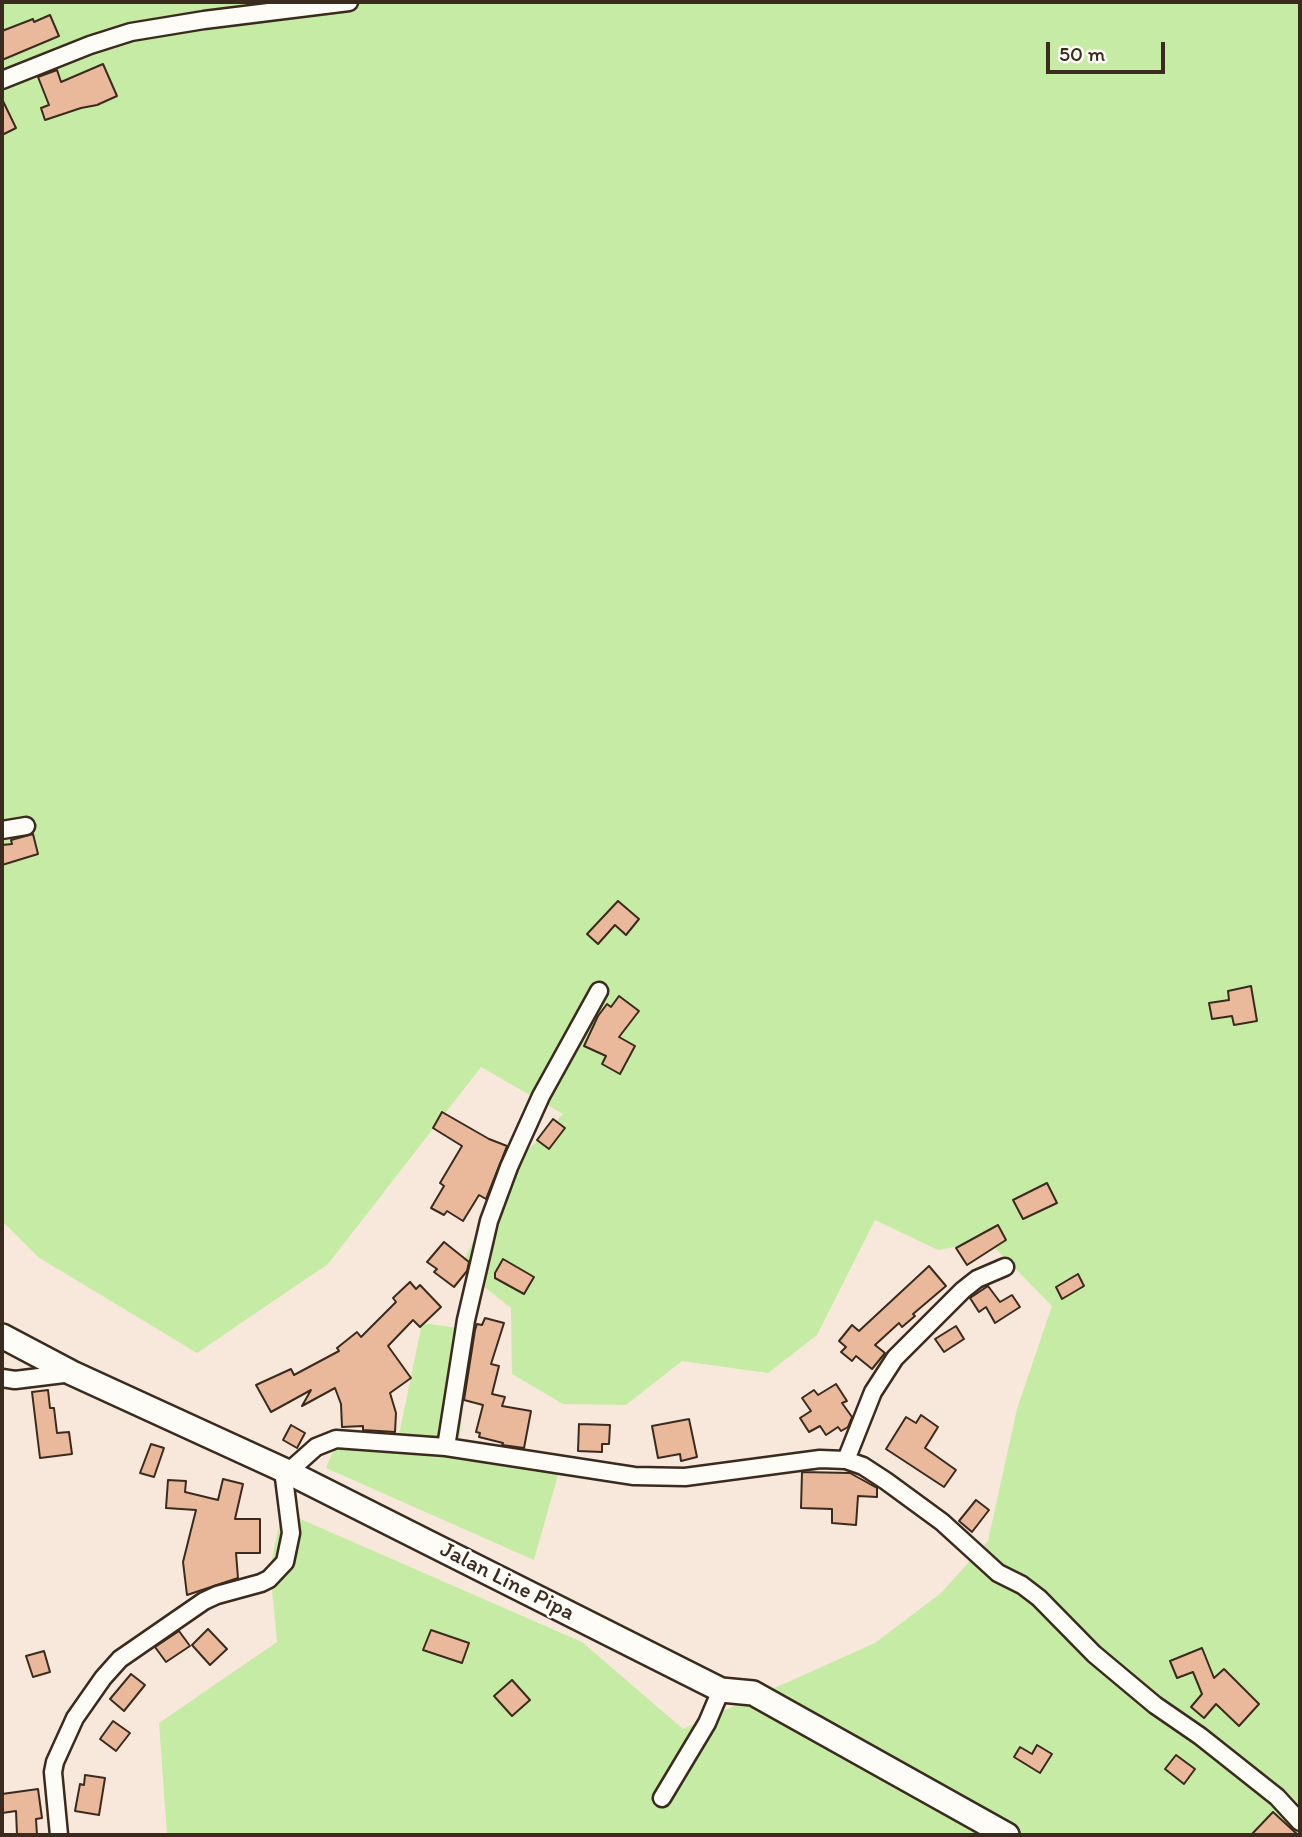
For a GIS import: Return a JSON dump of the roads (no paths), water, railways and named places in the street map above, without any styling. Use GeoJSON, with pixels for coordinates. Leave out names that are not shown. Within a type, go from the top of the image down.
{"type":"FeatureCollection","features":[{"type":"Feature","properties":{"kind":"main road","name":"Jalan Line Pipa"},"geometry":{"type":"LineString","coordinates":[[2,1336],[72,1373],[286,1471],[721,1690],[753,1693],[1007,1835]]}},
{"type":"Feature","properties":{"kind":"street"},"geometry":{"type":"LineString","coordinates":[[2,80],[90,45],[131,32],[349,2]]}},
{"type":"Feature","properties":{"kind":"street"},"geometry":{"type":"LineString","coordinates":[[2,830],[26,825]]}},
{"type":"Feature","properties":{"kind":"street"},"geometry":{"type":"LineString","coordinates":[[446,1447],[466,1320],[489,1221],[509,1167],[541,1096],[599,991]]}},
{"type":"Feature","properties":{"kind":"street"},"geometry":{"type":"LineString","coordinates":[[846,1460],[873,1392],[895,1359],[963,1290],[977,1279],[1005,1267]]}},
{"type":"Feature","properties":{"kind":"street"},"geometry":{"type":"LineString","coordinates":[[2,1378],[15,1380],[72,1373]]}},
{"type":"Feature","properties":{"kind":"street"},"geometry":{"type":"LineString","coordinates":[[59,1835],[53,1772],[75,1718],[120,1659],[204,1601],[261,1583],[269,1579],[285,1562],[291,1533],[286,1471],[316,1447],[336,1439],[446,1447],[634,1476],[685,1477],[810,1460],[846,1460],[863,1466],[942,1522],[998,1573],[1022,1584],[1094,1654],[1155,1705],[1200,1735],[1267,1789],[1300,1822]]}},
{"type":"Feature","properties":{"kind":"street"},"geometry":{"type":"LineString","coordinates":[[663,1798],[707,1723],[721,1690]]}}]}
